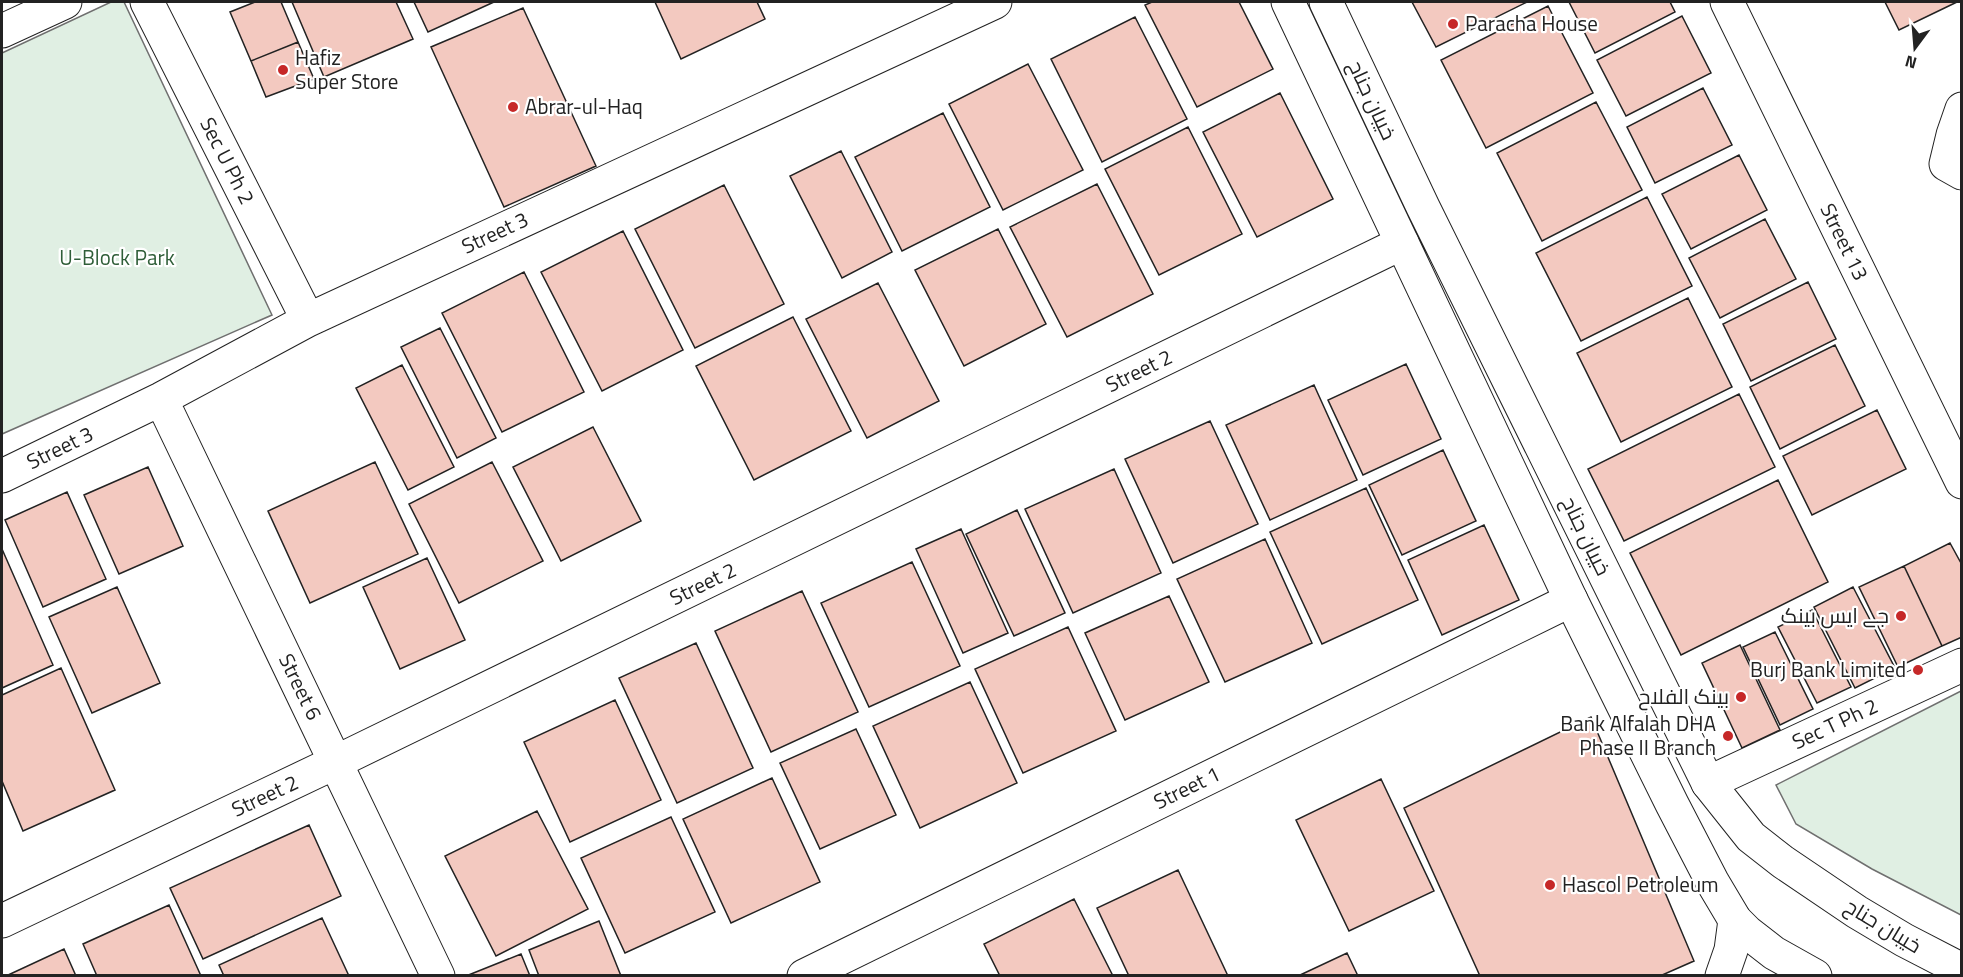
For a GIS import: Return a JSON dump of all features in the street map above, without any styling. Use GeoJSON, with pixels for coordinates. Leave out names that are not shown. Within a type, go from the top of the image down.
{"type":"FeatureCollection","features":[{"type":"Feature","properties":{"kind":"street"},"geometry":{"type":"LineString","coordinates":[[2,30],[65,2]]}},
{"type":"Feature","properties":{"kind":"street","name":"Sec U Ph 2"},"geometry":{"type":"LineString","coordinates":[[147,2],[308,320]]}},
{"type":"Feature","properties":{"kind":"street","name":"Street 3"},"geometry":{"type":"LineString","coordinates":[[2,476],[161,399],[308,320],[994,2]]}},
{"type":"Feature","properties":{"kind":"street","name":"خیبان جناح"},"geometry":{"type":"LineString","coordinates":[[1288,2],[1571,600],[1713,883],[1735,920],[1757,942],[1815,975]]}},
{"type":"Feature","properties":{"kind":"street","name":"خیبان جناح"},"geometry":{"type":"LineString","coordinates":[[1326,2],[1423,207],[1708,783],[1751,837],[1783,862],[1904,940],[1962,970]]}},
{"type":"Feature","properties":{"kind":"street","name":"Street 13"},"geometry":{"type":"LineString","coordinates":[[1727,2],[1962,482]]}},
{"type":"Feature","properties":{"kind":"street"},"geometry":{"type":"LineString","coordinates":[[1954,168],[1953,135],[1962,109]]}},
{"type":"Feature","properties":{"kind":"street","name":"Street 2"},"geometry":{"type":"LineString","coordinates":[[2,921],[336,762],[1402,243]]}},
{"type":"Feature","properties":{"kind":"street","name":"Street 6"},"geometry":{"type":"LineString","coordinates":[[161,399],[438,975]]}},
{"type":"Feature","properties":{"kind":"street","name":"Street 1"},"geometry":{"type":"LineString","coordinates":[[804,975],[1571,600]]}},
{"type":"Feature","properties":{"kind":"street","name":"Sec T Ph 2"},"geometry":{"type":"LineString","coordinates":[[1708,783],[1962,665]]}},
{"type":"Feature","properties":{"kind":"street"},"geometry":{"type":"LineString","coordinates":[[1722,975],[1731,950],[1735,920]]}},
{"type":"Feature","properties":{"kind":"green space","name":"U-Block Park"},"geometry":{"type":"Polygon","coordinates":[[[111,2],[124,2],[272,315],[2,434],[2,53],[111,2]]]}},
{"type":"Feature","properties":{"kind":"green space"},"geometry":{"type":"Polygon","coordinates":[[[1961,691],[1961,915],[1872,869],[1796,824],[1776,785],[1961,691]]]}},
{"type":"Feature","properties":{"kind":"building"},"geometry":{"type":"Polygon","coordinates":[[[255,2],[281,2],[298,42],[251,61],[230,12],[255,2]]]}},
{"type":"Feature","properties":{"kind":"building"},"geometry":{"type":"Polygon","coordinates":[[[292,2],[396,2],[413,39],[324,77],[292,2]]]}},
{"type":"Feature","properties":{"kind":"building"},"geometry":{"type":"Polygon","coordinates":[[[414,2],[494,2],[428,32],[414,2]]]}},
{"type":"Feature","properties":{"kind":"building"},"geometry":{"type":"Polygon","coordinates":[[[655,2],[757,2],[765,19],[681,59],[655,2]]]}},
{"type":"Feature","properties":{"kind":"building"},"geometry":{"type":"Polygon","coordinates":[[[1152,2],[1239,2],[1273,69],[1197,107],[1145,5],[1152,2]]]}},
{"type":"Feature","properties":{"kind":"building","name":"Paracha House"},"geometry":{"type":"Polygon","coordinates":[[[1412,2],[1527,2],[1436,47],[1412,2]]]}},
{"type":"Feature","properties":{"kind":"building"},"geometry":{"type":"Polygon","coordinates":[[[1569,2],[1670,2],[1675,12],[1595,53],[1569,2]]]}},
{"type":"Feature","properties":{"kind":"building"},"geometry":{"type":"Polygon","coordinates":[[[1885,2],[1957,2],[1899,30],[1885,2]]]}},
{"type":"Feature","properties":{"kind":"building"},"geometry":{"type":"Polygon","coordinates":[[[1548,6],[1593,93],[1486,148],[1441,60],[1548,6]]]}},
{"type":"Feature","properties":{"kind":"building","name":"Abrar-ul-Haq"},"geometry":{"type":"Polygon","coordinates":[[[523,8],[596,166],[504,207],[431,47],[523,8]]]}},
{"type":"Feature","properties":{"kind":"building"},"geometry":{"type":"Polygon","coordinates":[[[1682,16],[1711,73],[1626,116],[1597,60],[1682,16]]]}},
{"type":"Feature","properties":{"kind":"building"},"geometry":{"type":"Polygon","coordinates":[[[1135,17],[1187,119],[1102,162],[1051,59],[1135,17]]]}},
{"type":"Feature","properties":{"kind":"building","name":"Hafiz Super Store"},"geometry":{"type":"Polygon","coordinates":[[[298,42],[314,79],[266,97],[251,61],[298,42]]]}},
{"type":"Feature","properties":{"kind":"building"},"geometry":{"type":"Polygon","coordinates":[[[1028,64],[1083,170],[1003,210],[949,104],[1028,64]]]}},
{"type":"Feature","properties":{"kind":"building"},"geometry":{"type":"Polygon","coordinates":[[[1703,88],[1732,145],[1655,183],[1627,127],[1703,88]]]}},
{"type":"Feature","properties":{"kind":"building"},"geometry":{"type":"Polygon","coordinates":[[[1280,93],[1333,199],[1257,237],[1203,132],[1280,93]]]}},
{"type":"Feature","properties":{"kind":"building"},"geometry":{"type":"Polygon","coordinates":[[[1596,102],[1642,190],[1542,241],[1497,153],[1596,102]]]}},
{"type":"Feature","properties":{"kind":"building"},"geometry":{"type":"Polygon","coordinates":[[[943,113],[990,207],[902,251],[855,157],[943,113]]]}},
{"type":"Feature","properties":{"kind":"building"},"geometry":{"type":"Polygon","coordinates":[[[1188,127],[1242,234],[1159,275],[1105,169],[1188,127]]]}},
{"type":"Feature","properties":{"kind":"building"},"geometry":{"type":"Polygon","coordinates":[[[841,151],[892,252],[842,278],[790,176],[841,151]]]}},
{"type":"Feature","properties":{"kind":"building"},"geometry":{"type":"Polygon","coordinates":[[[1739,155],[1767,210],[1691,249],[1662,194],[1739,155]]]}},
{"type":"Feature","properties":{"kind":"building"},"geometry":{"type":"Polygon","coordinates":[[[1097,184],[1153,294],[1067,337],[1010,227],[1097,184]]]}},
{"type":"Feature","properties":{"kind":"building"},"geometry":{"type":"Polygon","coordinates":[[[724,185],[784,304],[695,348],[635,229],[724,185]]]}},
{"type":"Feature","properties":{"kind":"building"},"geometry":{"type":"Polygon","coordinates":[[[1647,197],[1692,286],[1581,341],[1536,253],[1647,197]]]}},
{"type":"Feature","properties":{"kind":"building"},"geometry":{"type":"Polygon","coordinates":[[[1765,219],[1796,279],[1720,318],[1689,258],[1765,219]]]}},
{"type":"Feature","properties":{"kind":"building"},"geometry":{"type":"Polygon","coordinates":[[[998,229],[1046,324],[964,366],[915,270],[998,229]]]}},
{"type":"Feature","properties":{"kind":"building"},"geometry":{"type":"Polygon","coordinates":[[[623,231],[683,350],[602,391],[541,272],[623,231]]]}},
{"type":"Feature","properties":{"kind":"building"},"geometry":{"type":"Polygon","coordinates":[[[524,272],[584,392],[502,432],[442,313],[524,272]]]}},
{"type":"Feature","properties":{"kind":"building"},"geometry":{"type":"Polygon","coordinates":[[[1808,282],[1836,339],[1751,381],[1723,324],[1808,282]]]}},
{"type":"Feature","properties":{"kind":"building"},"geometry":{"type":"Polygon","coordinates":[[[878,283],[939,401],[867,438],[806,319],[878,283]]]}},
{"type":"Feature","properties":{"kind":"building"},"geometry":{"type":"Polygon","coordinates":[[[1688,298],[1732,387],[1621,442],[1577,353],[1688,298]]]}},
{"type":"Feature","properties":{"kind":"building"},"geometry":{"type":"Polygon","coordinates":[[[793,317],[851,431],[754,480],[696,366],[793,317]]]}},
{"type":"Feature","properties":{"kind":"building"},"geometry":{"type":"Polygon","coordinates":[[[440,328],[496,438],[457,458],[401,347],[440,328]]]}},
{"type":"Feature","properties":{"kind":"building"},"geometry":{"type":"Polygon","coordinates":[[[1835,345],[1865,406],[1780,449],[1750,387],[1835,345]]]}},
{"type":"Feature","properties":{"kind":"building"},"geometry":{"type":"Polygon","coordinates":[[[1406,364],[1441,439],[1363,475],[1328,400],[1406,364]]]}},
{"type":"Feature","properties":{"kind":"building"},"geometry":{"type":"Polygon","coordinates":[[[402,365],[454,467],[408,490],[356,388],[402,365]]]}},
{"type":"Feature","properties":{"kind":"building"},"geometry":{"type":"Polygon","coordinates":[[[1314,385],[1357,480],[1270,520],[1226,425],[1314,385]]]}},
{"type":"Feature","properties":{"kind":"building"},"geometry":{"type":"Polygon","coordinates":[[[1739,394],[1775,467],[1624,541],[1588,469],[1739,394]]]}},
{"type":"Feature","properties":{"kind":"building"},"geometry":{"type":"Polygon","coordinates":[[[1877,410],[1906,469],[1812,515],[1783,456],[1877,410]]]}},
{"type":"Feature","properties":{"kind":"building"},"geometry":{"type":"Polygon","coordinates":[[[1210,421],[1258,524],[1173,563],[1125,459],[1210,421]]]}},
{"type":"Feature","properties":{"kind":"building"},"geometry":{"type":"Polygon","coordinates":[[[593,427],[641,521],[561,561],[513,467],[593,427]]]}},
{"type":"Feature","properties":{"kind":"building"},"geometry":{"type":"Polygon","coordinates":[[[1443,450],[1476,521],[1402,555],[1369,485],[1443,450]]]}},
{"type":"Feature","properties":{"kind":"building"},"geometry":{"type":"Polygon","coordinates":[[[375,462],[418,554],[310,603],[268,511],[375,462]]]}},
{"type":"Feature","properties":{"kind":"building"},"geometry":{"type":"Polygon","coordinates":[[[492,462],[543,561],[459,603],[409,504],[492,462]]]}},
{"type":"Feature","properties":{"kind":"building"},"geometry":{"type":"Polygon","coordinates":[[[148,467],[183,546],[119,574],[84,495],[148,467]]]}},
{"type":"Feature","properties":{"kind":"building"},"geometry":{"type":"Polygon","coordinates":[[[1114,469],[1161,573],[1073,613],[1025,509],[1114,469]]]}},
{"type":"Feature","properties":{"kind":"building"},"geometry":{"type":"Polygon","coordinates":[[[1778,480],[1828,582],[1681,655],[1630,553],[1778,480]]]}},
{"type":"Feature","properties":{"kind":"building"},"geometry":{"type":"Polygon","coordinates":[[[1366,488],[1418,600],[1322,644],[1270,532],[1366,488]]]}},
{"type":"Feature","properties":{"kind":"building"},"geometry":{"type":"Polygon","coordinates":[[[67,492],[106,579],[43,607],[5,520],[67,492]]]}},
{"type":"Feature","properties":{"kind":"building"},"geometry":{"type":"Polygon","coordinates":[[[1017,510],[1065,613],[1014,636],[966,534],[1017,510]]]}},
{"type":"Feature","properties":{"kind":"building"},"geometry":{"type":"Polygon","coordinates":[[[1484,525],[1519,600],[1442,635],[1408,560],[1484,525]]]}},
{"type":"Feature","properties":{"kind":"building"},"geometry":{"type":"Polygon","coordinates":[[[961,529],[1008,633],[963,653],[916,549],[961,529]]]}},
{"type":"Feature","properties":{"kind":"building"},"geometry":{"type":"Polygon","coordinates":[[[1265,539],[1312,643],[1225,682],[1177,579],[1265,539]]]}},
{"type":"Feature","properties":{"kind":"building"},"geometry":{"type":"Polygon","coordinates":[[[1950,543],[1962,565],[1962,637],[1942,646],[1904,566],[1950,543]]]}},
{"type":"Feature","properties":{"kind":"building"},"geometry":{"type":"Polygon","coordinates":[[[2,549],[53,665],[2,688],[2,549]]]}},
{"type":"Feature","properties":{"kind":"building"},"geometry":{"type":"Polygon","coordinates":[[[427,558],[465,640],[400,669],[363,587],[427,558]]]}},
{"type":"Feature","properties":{"kind":"building"},"geometry":{"type":"Polygon","coordinates":[[[912,562],[960,666],[869,707],[821,603],[912,562]]]}},
{"type":"Feature","properties":{"kind":"building","name":"جے ایس بینک"},"geometry":{"type":"Polygon","coordinates":[[[1904,566],[1942,646],[1898,667],[1859,587],[1904,566]]]}},
{"type":"Feature","properties":{"kind":"building"},"geometry":{"type":"Polygon","coordinates":[[[117,587],[160,683],[92,713],[49,617],[117,587]]]}},
{"type":"Feature","properties":{"kind":"building"},"geometry":{"type":"Polygon","coordinates":[[[1853,587],[1895,668],[1855,688],[1814,607],[1853,587]]]}},
{"type":"Feature","properties":{"kind":"building"},"geometry":{"type":"Polygon","coordinates":[[[802,591],[858,712],[771,752],[715,631],[802,591]]]}},
{"type":"Feature","properties":{"kind":"building"},"geometry":{"type":"Polygon","coordinates":[[[1169,596],[1209,682],[1125,720],[1085,633],[1169,596]]]}},
{"type":"Feature","properties":{"kind":"building"},"geometry":{"type":"Polygon","coordinates":[[[1812,610],[1851,687],[1817,703],[1778,627],[1812,610]]]}},
{"type":"Feature","properties":{"kind":"building"},"geometry":{"type":"Polygon","coordinates":[[[1068,627],[1116,731],[1023,773],[975,669],[1068,627]]]}},
{"type":"Feature","properties":{"kind":"building"},"geometry":{"type":"Polygon","coordinates":[[[1775,632],[1813,709],[1780,725],[1743,647],[1775,632]]]}},
{"type":"Feature","properties":{"kind":"building"},"geometry":{"type":"Polygon","coordinates":[[[696,643],[753,768],[677,803],[619,678],[696,643]]]}},
{"type":"Feature","properties":{"kind":"building","name":"بینک الفلاح"},"geometry":{"type":"Polygon","coordinates":[[[1740,645],[1780,730],[1742,748],[1702,663],[1740,645]]]}},
{"type":"Feature","properties":{"kind":"building"},"geometry":{"type":"Polygon","coordinates":[[[61,668],[115,790],[23,831],[2,781],[2,695],[61,668]]]}},
{"type":"Feature","properties":{"kind":"building"},"geometry":{"type":"Polygon","coordinates":[[[970,682],[1017,783],[920,828],[873,726],[970,682]]]}},
{"type":"Feature","properties":{"kind":"building"},"geometry":{"type":"Polygon","coordinates":[[[615,700],[661,800],[570,842],[524,742],[615,700]]]}},
{"type":"Feature","properties":{"kind":"building","name":"Hascol Petroleum"},"geometry":{"type":"Polygon","coordinates":[[[1591,717],[1694,961],[1660,976],[1480,976],[1404,808],[1591,717]]]}},
{"type":"Feature","properties":{"kind":"building"},"geometry":{"type":"Polygon","coordinates":[[[856,729],[896,815],[820,849],[780,763],[856,729]]]}},
{"type":"Feature","properties":{"kind":"building"},"geometry":{"type":"Polygon","coordinates":[[[772,778],[820,882],[731,923],[683,819],[772,778]]]}},
{"type":"Feature","properties":{"kind":"building"},"geometry":{"type":"Polygon","coordinates":[[[1381,779],[1434,891],[1349,931],[1296,820],[1381,779]]]}},
{"type":"Feature","properties":{"kind":"building"},"geometry":{"type":"Polygon","coordinates":[[[537,811],[588,909],[496,956],[445,856],[537,811]]]}},
{"type":"Feature","properties":{"kind":"building"},"geometry":{"type":"Polygon","coordinates":[[[671,817],[715,912],[625,953],[581,858],[671,817]]]}},
{"type":"Feature","properties":{"kind":"building"},"geometry":{"type":"Polygon","coordinates":[[[309,825],[341,896],[203,959],[170,888],[309,825]]]}},
{"type":"Feature","properties":{"kind":"building"},"geometry":{"type":"Polygon","coordinates":[[[1178,870],[1228,976],[1129,976],[1097,908],[1178,870]]]}},
{"type":"Feature","properties":{"kind":"building"},"geometry":{"type":"Polygon","coordinates":[[[1074,899],[1113,976],[1000,976],[984,944],[1074,899]]]}},
{"type":"Feature","properties":{"kind":"building"},"geometry":{"type":"Polygon","coordinates":[[[169,905],[201,976],[97,976],[83,944],[169,905]]]}},
{"type":"Feature","properties":{"kind":"building"},"geometry":{"type":"Polygon","coordinates":[[[322,918],[349,976],[224,976],[219,965],[322,918]]]}},
{"type":"Feature","properties":{"kind":"building"},"geometry":{"type":"Polygon","coordinates":[[[599,921],[621,976],[539,976],[529,950],[599,921]]]}},
{"type":"Feature","properties":{"kind":"building"},"geometry":{"type":"Polygon","coordinates":[[[64,949],[76,976],[6,976],[64,949]]]}},
{"type":"Feature","properties":{"kind":"building"},"geometry":{"type":"Polygon","coordinates":[[[1347,953],[1358,976],[1298,976],[1347,953]]]}},
{"type":"Feature","properties":{"kind":"building"},"geometry":{"type":"Polygon","coordinates":[[[521,954],[530,976],[466,976],[521,954]]]}},
{"type":"Feature","properties":{"kind":"place","name":"Paracha House"},"geometry":{"type":"Point","coordinates":[1453,24]}},
{"type":"Feature","properties":{"kind":"place","name":"Hafiz Super Store"},"geometry":{"type":"Point","coordinates":[283,70]}},
{"type":"Feature","properties":{"kind":"place","name":"Abrar-ul-Haq"},"geometry":{"type":"Point","coordinates":[513,107]}},
{"type":"Feature","properties":{"kind":"place","name":"جے ایس بینک"},"geometry":{"type":"Point","coordinates":[1901,616]}},
{"type":"Feature","properties":{"kind":"place","name":"Burj Bank Limited"},"geometry":{"type":"Point","coordinates":[1918,670]}},
{"type":"Feature","properties":{"kind":"place","name":"بینک الفلاح"},"geometry":{"type":"Point","coordinates":[1741,697]}},
{"type":"Feature","properties":{"kind":"place","name":"Bank Alfalah DHA Phase II Branch"},"geometry":{"type":"Point","coordinates":[1728,736]}},
{"type":"Feature","properties":{"kind":"place","name":"Hascol Petroleum"},"geometry":{"type":"Point","coordinates":[1550,885]}}]}
